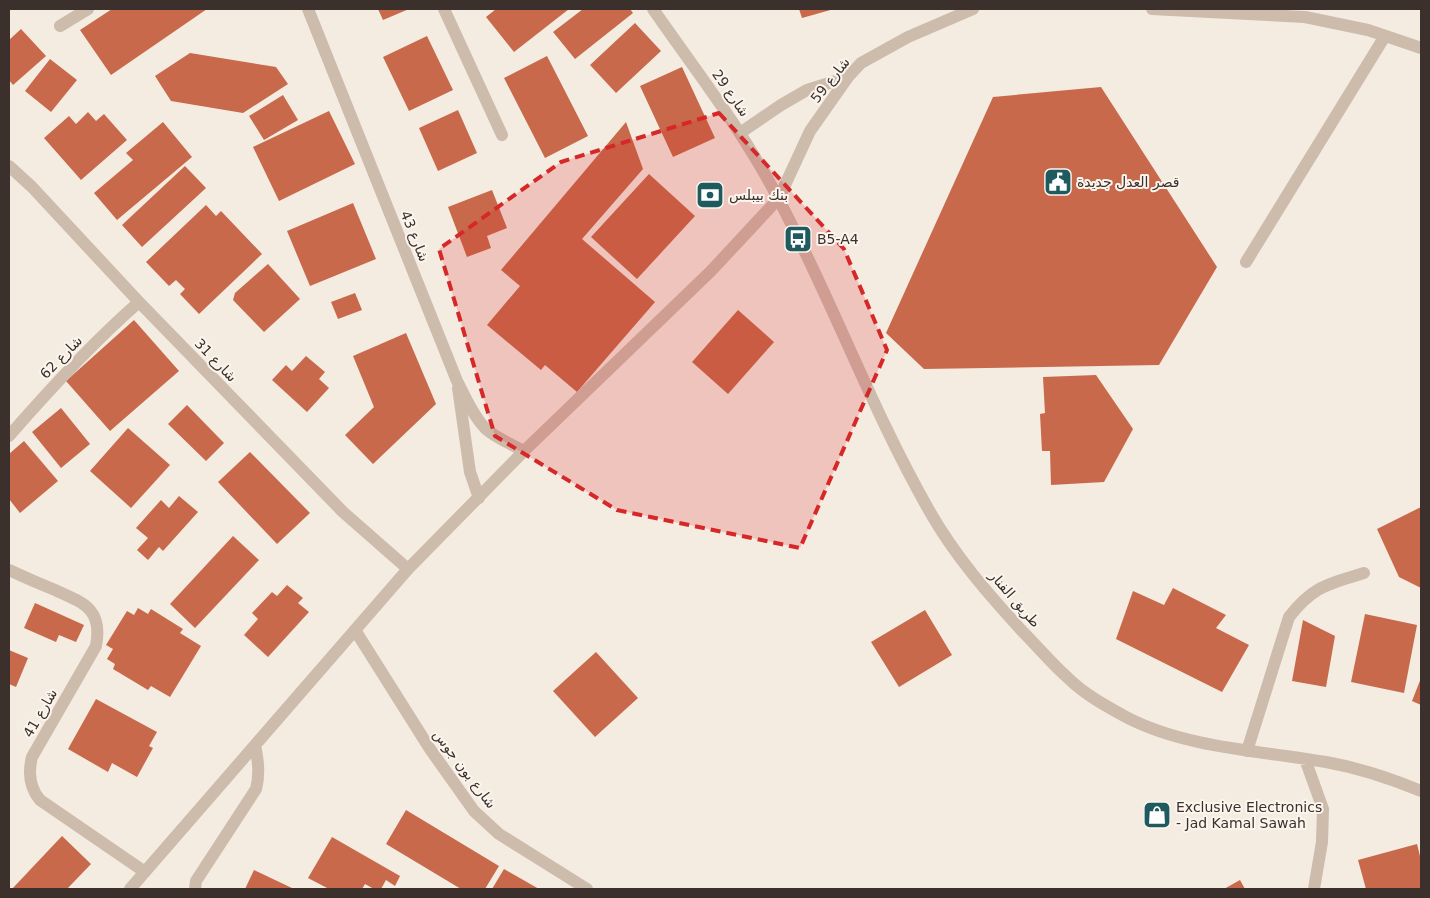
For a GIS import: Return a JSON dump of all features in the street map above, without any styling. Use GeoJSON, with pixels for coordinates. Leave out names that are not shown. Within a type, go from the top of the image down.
{"type":"FeatureCollection","features":[{"type":"Feature","properties":{"kind":"street"},"geometry":{"type":"LineString","coordinates":[[60,26],[88,9]]}},
{"type":"Feature","properties":{"kind":"street","name":"شارع 43"},"geometry":{"type":"LineString","coordinates":[[308,9],[457,381],[478,420],[485,428],[524,451]]}},
{"type":"Feature","properties":{"kind":"street"},"geometry":{"type":"LineString","coordinates":[[444,9],[502,135]]}},
{"type":"Feature","properties":{"kind":"street","name":"شارع 29"},"geometry":{"type":"LineString","coordinates":[[654,9],[740,133],[779,198]]}},
{"type":"Feature","properties":{"kind":"street","name":"شارع 59"},"geometry":{"type":"LineString","coordinates":[[130,889],[408,569],[524,451],[711,271],[779,198],[810,131],[848,77],[862,63],[908,37],[973,9]]}},
{"type":"Feature","properties":{"kind":"street"},"geometry":{"type":"LineString","coordinates":[[1152,9],[1305,18],[1368,30],[1421,48]]}},
{"type":"Feature","properties":{"kind":"street"},"geometry":{"type":"LineString","coordinates":[[1246,262],[1385,36]]}},
{"type":"Feature","properties":{"kind":"street"},"geometry":{"type":"LineString","coordinates":[[740,133],[807,90],[848,77]]}},
{"type":"Feature","properties":{"kind":"street","name":"شارع 31"},"geometry":{"type":"LineString","coordinates":[[9,166],[32,187],[139,302],[343,512],[408,569]]}},
{"type":"Feature","properties":{"kind":"street","name":"طريق الفنار"},"geometry":{"type":"LineString","coordinates":[[779,198],[930,513],[987,592],[1070,680],[1128,718],[1161,731],[1247,751],[1305,759],[1365,771],[1421,791]]}},
{"type":"Feature","properties":{"kind":"street","name":"شارع 62"},"geometry":{"type":"LineString","coordinates":[[9,436],[56,383],[139,302]]}},
{"type":"Feature","properties":{"kind":"street"},"geometry":{"type":"LineString","coordinates":[[457,381],[470,472],[478,498]]}},
{"type":"Feature","properties":{"kind":"street","name":"شارع 41"},"geometry":{"type":"LineString","coordinates":[[9,570],[83,602],[93,614],[98,629],[96,646],[32,757],[30,766],[31,785],[35,794],[40,800],[144,872]]}},
{"type":"Feature","properties":{"kind":"street"},"geometry":{"type":"LineString","coordinates":[[1247,751],[1289,617],[1300,602],[1320,587],[1364,573]]}},
{"type":"Feature","properties":{"kind":"street","name":"شارع بون جوس"},"geometry":{"type":"LineString","coordinates":[[355,630],[430,750],[474,811],[499,834],[587,889]]}},
{"type":"Feature","properties":{"kind":"street"},"geometry":{"type":"LineString","coordinates":[[195,889],[196,881],[256,789],[258,761],[255,745]]}},
{"type":"Feature","properties":{"kind":"street"},"geometry":{"type":"LineString","coordinates":[[1305,759],[1323,809],[1322,842],[1314,889]]}},
{"type":"Feature","properties":{"kind":"highlighted area"},"geometry":{"type":"Polygon","coordinates":[[[719,113],[844,249],[887,350],[800,548],[617,510],[495,436],[439,249],[561,162],[719,113]]]}},
{"type":"Feature","properties":{"kind":"building"},"geometry":{"type":"Polygon","coordinates":[[[112,9],[207,9],[111,75],[80,30],[112,9]]]}},
{"type":"Feature","properties":{"kind":"building"},"geometry":{"type":"Polygon","coordinates":[[[378,9],[409,9],[383,20],[378,9]]]}},
{"type":"Feature","properties":{"kind":"building"},"geometry":{"type":"Polygon","coordinates":[[[496,9],[569,9],[514,52],[486,17],[496,9]]]}},
{"type":"Feature","properties":{"kind":"building"},"geometry":{"type":"Polygon","coordinates":[[[583,9],[630,9],[633,13],[575,59],[553,32],[583,9]]]}},
{"type":"Feature","properties":{"kind":"building"},"geometry":{"type":"Polygon","coordinates":[[[799,9],[834,9],[802,18],[799,9]]]}},
{"type":"Feature","properties":{"kind":"building"},"geometry":{"type":"Polygon","coordinates":[[[635,23],[661,51],[616,93],[590,65],[635,23]]]}},
{"type":"Feature","properties":{"kind":"building"},"geometry":{"type":"Polygon","coordinates":[[[21,29],[46,56],[13,85],[9,80],[9,40],[21,29]]]}},
{"type":"Feature","properties":{"kind":"building"},"geometry":{"type":"Polygon","coordinates":[[[427,36],[453,90],[409,111],[383,57],[427,36]]]}},
{"type":"Feature","properties":{"kind":"building"},"geometry":{"type":"Polygon","coordinates":[[[190,53],[276,67],[288,84],[243,113],[171,101],[155,76],[190,53]]]}},
{"type":"Feature","properties":{"kind":"building"},"geometry":{"type":"Polygon","coordinates":[[[547,56],[588,136],[545,158],[504,78],[547,56]]]}},
{"type":"Feature","properties":{"kind":"building"},"geometry":{"type":"Polygon","coordinates":[[[50,59],[77,80],[51,112],[25,91],[50,59]]]}},
{"type":"Feature","properties":{"kind":"building"},"geometry":{"type":"Polygon","coordinates":[[[682,67],[715,138],[673,157],[640,86],[682,67]]]}},
{"type":"Feature","properties":{"kind":"building","name":"قصر العدل جديدة"},"geometry":{"type":"Polygon","coordinates":[[[1101,87],[1217,267],[1159,365],[924,369],[886,333],[993,97],[1101,87]]]}},
{"type":"Feature","properties":{"kind":"building"},"geometry":{"type":"Polygon","coordinates":[[[283,95],[298,120],[264,140],[249,116],[283,95]]]}},
{"type":"Feature","properties":{"kind":"building"},"geometry":{"type":"Polygon","coordinates":[[[458,110],[477,153],[438,171],[419,128],[458,110]]]}},
{"type":"Feature","properties":{"kind":"building"},"geometry":{"type":"Polygon","coordinates":[[[329,111],[355,164],[279,201],[253,147],[329,111]]]}},
{"type":"Feature","properties":{"kind":"building"},"geometry":{"type":"Polygon","coordinates":[[[88,112],[96,121],[104,114],[127,140],[81,180],[44,138],[69,116],[76,124],[88,112]]]}},
{"type":"Feature","properties":{"kind":"building"},"geometry":{"type":"Polygon","coordinates":[[[163,122],[192,157],[117,220],[94,193],[133,160],[126,153],[163,122]]]}},
{"type":"Feature","properties":{"kind":"building"},"geometry":{"type":"Polygon","coordinates":[[[626,122],[643,169],[582,239],[655,302],[577,392],[545,365],[541,370],[487,325],[520,286],[501,270],[626,122]]]}},
{"type":"Feature","properties":{"kind":"building"},"geometry":{"type":"Polygon","coordinates":[[[185,166],[206,188],[142,247],[122,225],[185,166]]]}},
{"type":"Feature","properties":{"kind":"building"},"geometry":{"type":"Polygon","coordinates":[[[649,174],[695,216],[637,279],[591,237],[649,174]]]}},
{"type":"Feature","properties":{"kind":"building"},"geometry":{"type":"Polygon","coordinates":[[[492,190],[507,228],[487,236],[491,248],[467,257],[448,207],[492,190]]]}},
{"type":"Feature","properties":{"kind":"building"},"geometry":{"type":"Polygon","coordinates":[[[353,203],[376,259],[310,286],[287,231],[353,203]]]}},
{"type":"Feature","properties":{"kind":"building"},"geometry":{"type":"Polygon","coordinates":[[[206,205],[216,216],[221,211],[262,254],[199,314],[180,294],[185,289],[176,280],[169,286],[146,262],[206,205]]]}},
{"type":"Feature","properties":{"kind":"building"},"geometry":{"type":"Polygon","coordinates":[[[268,264],[300,299],[264,332],[233,300],[235,293],[268,264]]]}},
{"type":"Feature","properties":{"kind":"building"},"geometry":{"type":"Polygon","coordinates":[[[355,293],[362,310],[338,319],[331,302],[355,293]]]}},
{"type":"Feature","properties":{"kind":"building"},"geometry":{"type":"Polygon","coordinates":[[[738,310],[774,342],[728,394],[692,362],[738,310]]]}},
{"type":"Feature","properties":{"kind":"building"},"geometry":{"type":"Polygon","coordinates":[[[134,320],[179,371],[110,431],[66,381],[134,320]]]}},
{"type":"Feature","properties":{"kind":"building"},"geometry":{"type":"Polygon","coordinates":[[[406,333],[436,404],[373,464],[345,435],[374,407],[353,356],[406,333]]]}},
{"type":"Feature","properties":{"kind":"building"},"geometry":{"type":"Polygon","coordinates":[[[306,356],[325,372],[319,379],[329,388],[307,412],[272,380],[286,365],[292,371],[306,356]]]}},
{"type":"Feature","properties":{"kind":"building"},"geometry":{"type":"Polygon","coordinates":[[[1096,375],[1133,429],[1104,482],[1051,485],[1050,451],[1042,451],[1040,414],[1045,413],[1043,377],[1096,375]]]}},
{"type":"Feature","properties":{"kind":"building"},"geometry":{"type":"Polygon","coordinates":[[[187,405],[224,443],[206,461],[168,424],[187,405]]]}},
{"type":"Feature","properties":{"kind":"building"},"geometry":{"type":"Polygon","coordinates":[[[61,408],[90,444],[61,468],[32,432],[61,408]]]}},
{"type":"Feature","properties":{"kind":"building"},"geometry":{"type":"Polygon","coordinates":[[[128,428],[170,465],[131,508],[90,471],[128,428]]]}},
{"type":"Feature","properties":{"kind":"building"},"geometry":{"type":"Polygon","coordinates":[[[24,441],[58,481],[20,513],[9,499],[9,454],[24,441]]]}},
{"type":"Feature","properties":{"kind":"building"},"geometry":{"type":"Polygon","coordinates":[[[250,452],[310,513],[277,544],[218,482],[250,452]]]}},
{"type":"Feature","properties":{"kind":"building"},"geometry":{"type":"Polygon","coordinates":[[[179,496],[198,512],[163,551],[159,547],[148,560],[137,550],[148,538],[136,528],[161,500],[169,508],[179,496]]]}},
{"type":"Feature","properties":{"kind":"building"},"geometry":{"type":"Polygon","coordinates":[[[1421,507],[1421,588],[1399,577],[1377,529],[1421,507]]]}},
{"type":"Feature","properties":{"kind":"building"},"geometry":{"type":"Polygon","coordinates":[[[233,536],[259,560],[195,628],[170,604],[233,536]]]}},
{"type":"Feature","properties":{"kind":"building"},"geometry":{"type":"Polygon","coordinates":[[[287,585],[303,598],[298,603],[309,612],[268,657],[244,635],[258,619],[252,613],[272,592],[277,596],[287,585]]]}},
{"type":"Feature","properties":{"kind":"building"},"geometry":{"type":"Polygon","coordinates":[[[1173,588],[1226,615],[1216,628],[1249,645],[1222,692],[1116,639],[1133,591],[1164,605],[1173,588]]]}},
{"type":"Feature","properties":{"kind":"building"},"geometry":{"type":"Polygon","coordinates":[[[35,603],[84,625],[76,642],[59,635],[56,642],[24,628],[35,603]]]}},
{"type":"Feature","properties":{"kind":"building"},"geometry":{"type":"Polygon","coordinates":[[[138,608],[148,614],[151,609],[183,629],[180,633],[201,646],[170,697],[151,686],[148,690],[113,669],[115,664],[107,659],[113,649],[106,645],[127,611],[134,615],[138,608]]]}},
{"type":"Feature","properties":{"kind":"building"},"geometry":{"type":"Polygon","coordinates":[[[925,610],[952,655],[899,687],[871,642],[925,610]]]}},
{"type":"Feature","properties":{"kind":"building"},"geometry":{"type":"Polygon","coordinates":[[[1365,614],[1417,625],[1404,693],[1351,682],[1365,614]]]}},
{"type":"Feature","properties":{"kind":"building"},"geometry":{"type":"Polygon","coordinates":[[[1303,620],[1335,636],[1326,687],[1292,681],[1303,620]]]}},
{"type":"Feature","properties":{"kind":"building"},"geometry":{"type":"Polygon","coordinates":[[[9,650],[28,658],[16,687],[9,684],[9,650]]]}},
{"type":"Feature","properties":{"kind":"building"},"geometry":{"type":"Polygon","coordinates":[[[596,652],[638,698],[595,737],[553,691],[596,652]]]}},
{"type":"Feature","properties":{"kind":"building"},"geometry":{"type":"Polygon","coordinates":[[[1421,678],[1421,705],[1412,701],[1421,678]]]}},
{"type":"Feature","properties":{"kind":"building"},"geometry":{"type":"Polygon","coordinates":[[[96,699],[157,732],[149,746],[153,748],[137,777],[112,763],[108,772],[68,749],[96,699]]]}},
{"type":"Feature","properties":{"kind":"building"},"geometry":{"type":"Polygon","coordinates":[[[406,810],[499,866],[485,889],[461,889],[386,844],[406,810]]]}},
{"type":"Feature","properties":{"kind":"building"},"geometry":{"type":"Polygon","coordinates":[[[62,836],[91,864],[67,889],[12,889],[62,836]]]}},
{"type":"Feature","properties":{"kind":"building"},"geometry":{"type":"Polygon","coordinates":[[[332,837],[400,876],[395,886],[386,880],[381,889],[374,889],[365,884],[362,889],[329,889],[308,878],[332,837]]]}},
{"type":"Feature","properties":{"kind":"building"},"geometry":{"type":"Polygon","coordinates":[[[1417,844],[1421,860],[1421,889],[1366,889],[1358,860],[1417,844]]]}},
{"type":"Feature","properties":{"kind":"building"},"geometry":{"type":"Polygon","coordinates":[[[504,869],[539,889],[492,889],[504,869]]]}},
{"type":"Feature","properties":{"kind":"building"},"geometry":{"type":"Polygon","coordinates":[[[254,870],[294,889],[245,889],[254,870]]]}},
{"type":"Feature","properties":{"kind":"building"},"geometry":{"type":"Polygon","coordinates":[[[1240,880],[1245,889],[1224,889],[1240,880]]]}},
{"type":"Feature","properties":{"kind":"place","name":"قصر العدل جديدة"},"geometry":{"type":"Point","coordinates":[1058,182]}},
{"type":"Feature","properties":{"kind":"place","name":"بنك بيبلس"},"geometry":{"type":"Point","coordinates":[710,195]}},
{"type":"Feature","properties":{"kind":"place","name":"B5-A4"},"geometry":{"type":"Point","coordinates":[798,239]}},
{"type":"Feature","properties":{"kind":"place","name":"Exclusive Electronics - Jad Kamal Sawah"},"geometry":{"type":"Point","coordinates":[1157,815]}}]}
